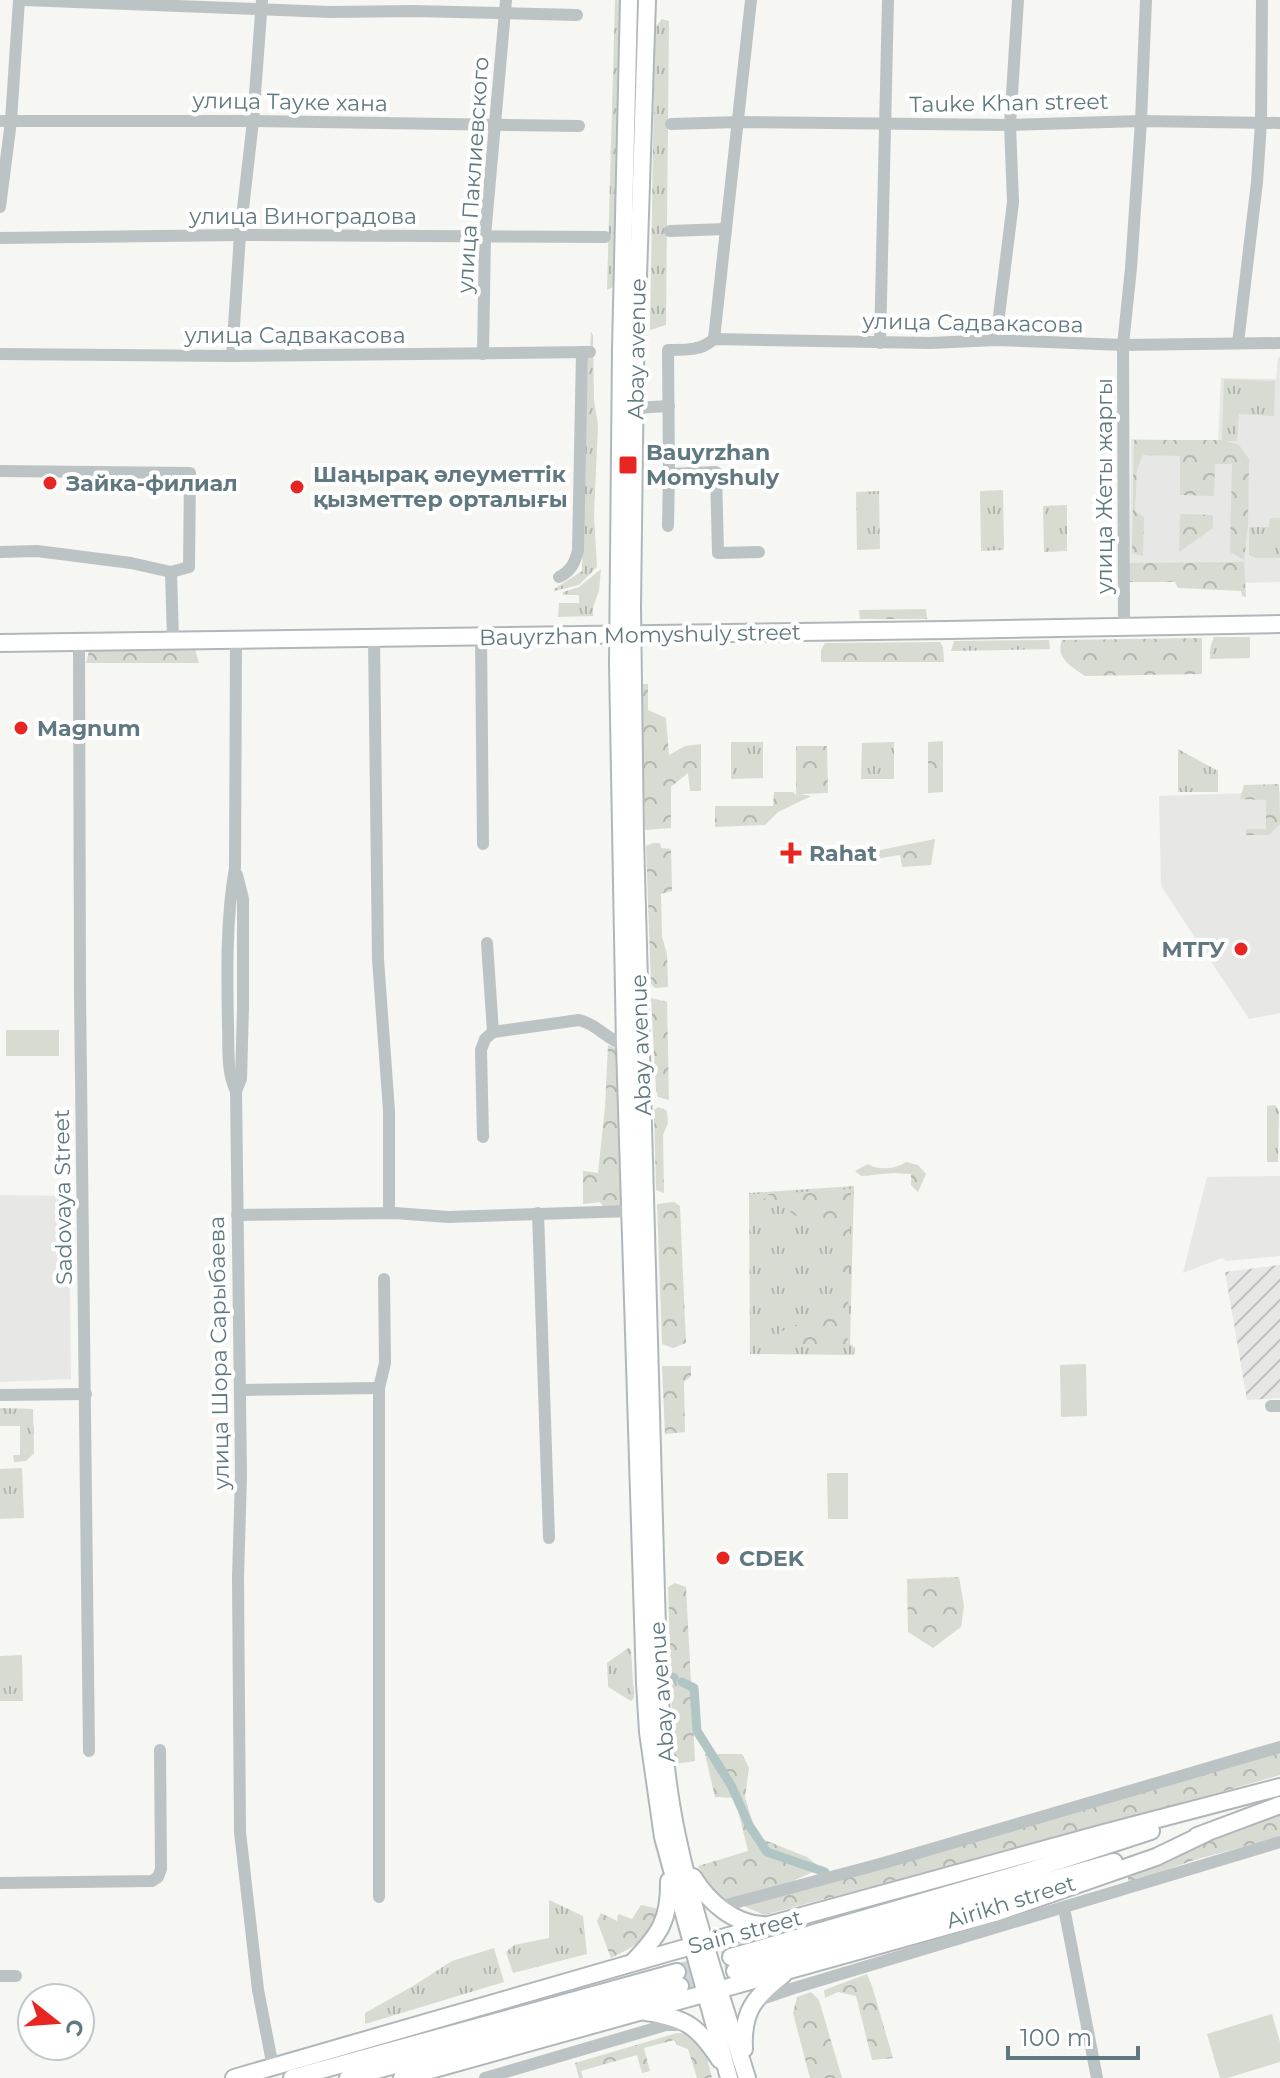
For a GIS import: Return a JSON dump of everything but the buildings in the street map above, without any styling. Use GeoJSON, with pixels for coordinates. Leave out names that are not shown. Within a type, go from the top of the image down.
{"type":"FeatureCollection","features":[{"type":"Feature","properties":{"kind":"main road","name":"Abay avenue"},"geometry":{"type":"LineString","coordinates":[[629,0],[621,350],[625,1045],[648,1732],[655,1793],[698,1945],[747,2078]]}},
{"type":"Feature","properties":{"kind":"main road","name":"Abay avenue"},"geometry":{"type":"LineString","coordinates":[[647,0],[625,635],[635,838],[658,1665],[676,1862]]}},
{"type":"Feature","properties":{"kind":"main road","name":"Bauyrzhan Momyshuly street"},"geometry":{"type":"LineString","coordinates":[[0,643],[1280,624]]}},
{"type":"Feature","properties":{"kind":"main road","name":"Sain street"},"geometry":{"type":"LineString","coordinates":[[402,2078],[641,2012],[709,1981],[1280,1787]]}},
{"type":"Feature","properties":{"kind":"main road","name":"Sain street"},"geometry":{"type":"LineString","coordinates":[[234,2078],[698,1945],[1104,1833],[1258,1794]]}},
{"type":"Feature","properties":{"kind":"main road","name":"Sain street"},"geometry":{"type":"LineString","coordinates":[[348,2078],[709,1981],[1093,1868],[1206,1833],[1280,1805]]}},
{"type":"Feature","properties":{"kind":"main road","name":"Sain street"},"geometry":{"type":"LineString","coordinates":[[292,2078],[709,1981],[787,1972],[1000,1919],[1156,1857],[1206,1833]]}},
{"type":"Feature","properties":{"kind":"main road"},"geometry":{"type":"LineString","coordinates":[[676,1862],[719,1907],[747,1922],[773,1925]]}},
{"type":"Feature","properties":{"kind":"main road"},"geometry":{"type":"LineString","coordinates":[[630,1964],[657,1936],[666,1913],[676,1862]]}},
{"type":"Feature","properties":{"kind":"main road"},"geometry":{"type":"LineString","coordinates":[[698,1945],[709,1981]]}},
{"type":"Feature","properties":{"kind":"main road"},"geometry":{"type":"LineString","coordinates":[[747,2078],[743,2030],[747,2016],[767,1987],[787,1972]]}},
{"type":"Feature","properties":{"kind":"main road","name":"Abay avenue"},"geometry":{"type":"LineString","coordinates":[[709,1981],[728,2076]]}},
{"type":"Feature","properties":{"kind":"main road"},"geometry":{"type":"LineString","coordinates":[[641,2012],[667,2015],[690,2024],[711,2047],[728,2076]]}},
{"type":"Feature","properties":{"kind":"street"},"geometry":{"type":"LineString","coordinates":[[0,207],[5,121],[22,0],[94,4],[262,4],[330,12],[577,15]]}},
{"type":"Feature","properties":{"kind":"street","name":"улица Паклиевского"},"geometry":{"type":"LineString","coordinates":[[483,354],[485,236],[506,0]]}},
{"type":"Feature","properties":{"kind":"street"},"geometry":{"type":"LineString","coordinates":[[714,339],[751,0]]}},
{"type":"Feature","properties":{"kind":"street"},"geometry":{"type":"LineString","coordinates":[[880,343],[888,0]]}},
{"type":"Feature","properties":{"kind":"street"},"geometry":{"type":"LineString","coordinates":[[996,340],[1013,202],[1010,125],[1018,0]]}},
{"type":"Feature","properties":{"kind":"street","name":"улица Жеты жаргы"},"geometry":{"type":"LineString","coordinates":[[1124,627],[1123,345],[1141,121],[1146,0]]}},
{"type":"Feature","properties":{"kind":"street"},"geometry":{"type":"LineString","coordinates":[[1238,343],[1257,182],[1262,0]]}},
{"type":"Feature","properties":{"kind":"street"},"geometry":{"type":"LineString","coordinates":[[232,356],[262,4]]}},
{"type":"Feature","properties":{"kind":"street","name":"улица Тауке хана"},"geometry":{"type":"LineString","coordinates":[[5,121],[579,126]]}},
{"type":"Feature","properties":{"kind":"street","name":"Tauke Khan street"},"geometry":{"type":"LineString","coordinates":[[671,124],[1280,123]]}},
{"type":"Feature","properties":{"kind":"street"},"geometry":{"type":"LineString","coordinates":[[670,231],[726,229]]}},
{"type":"Feature","properties":{"kind":"street","name":"улица Виноградова"},"geometry":{"type":"LineString","coordinates":[[0,238],[240,235],[605,237]]}},
{"type":"Feature","properties":{"kind":"street","name":"улица Садвакасова"},"geometry":{"type":"LineString","coordinates":[[669,406],[668,350],[696,349],[714,339],[880,343],[996,340],[1123,345],[1280,343]]}},
{"type":"Feature","properties":{"kind":"street","name":"улица Садвакасова"},"geometry":{"type":"LineString","coordinates":[[0,354],[232,356],[586,352],[578,550],[573,567],[559,577]]}},
{"type":"Feature","properties":{"kind":"street"},"geometry":{"type":"LineString","coordinates":[[635,408],[669,406],[668,526]]}},
{"type":"Feature","properties":{"kind":"street"},"geometry":{"type":"LineString","coordinates":[[0,471],[190,473],[189,567],[171,572],[131,563],[37,551],[0,552]]}},
{"type":"Feature","properties":{"kind":"street"},"geometry":{"type":"LineString","coordinates":[[669,474],[716,472],[718,553],[759,552]]}},
{"type":"Feature","properties":{"kind":"street"},"geometry":{"type":"LineString","coordinates":[[171,572],[173,640]]}},
{"type":"Feature","properties":{"kind":"street"},"geometry":{"type":"LineString","coordinates":[[481,637],[483,844]]}},
{"type":"Feature","properties":{"kind":"street"},"geometry":{"type":"LineString","coordinates":[[374,638],[378,959],[389,1111],[389,1213]]}},
{"type":"Feature","properties":{"kind":"street","name":"улица Шора Сарыбаева"},"geometry":{"type":"LineString","coordinates":[[236,639],[235,868],[230,897],[228,987],[230,1078],[236,1091],[241,1390],[238,1578],[240,1832],[258,1990],[273,2067]]}},
{"type":"Feature","properties":{"kind":"street","name":"Sadovaya Street"},"geometry":{"type":"LineString","coordinates":[[79,642],[89,1751]]}},
{"type":"Feature","properties":{"kind":"street"},"geometry":{"type":"LineString","coordinates":[[487,943],[493,1032]]}},
{"type":"Feature","properties":{"kind":"street"},"geometry":{"type":"LineString","coordinates":[[483,1137],[481,1050],[485,1039],[493,1032],[579,1020],[591,1023],[614,1042],[625,1045]]}},
{"type":"Feature","properties":{"kind":"street"},"geometry":{"type":"LineString","coordinates":[[237,1215],[389,1213],[439,1217],[631,1211]]}},
{"type":"Feature","properties":{"kind":"street"},"geometry":{"type":"LineString","coordinates":[[538,1213],[549,1538]]}},
{"type":"Feature","properties":{"kind":"street"},"geometry":{"type":"LineString","coordinates":[[379,1897],[379,1388],[385,1363],[384,1279]]}},
{"type":"Feature","properties":{"kind":"street"},"geometry":{"type":"LineString","coordinates":[[241,1390],[379,1388]]}},
{"type":"Feature","properties":{"kind":"street"},"geometry":{"type":"LineString","coordinates":[[0,1395],[86,1394]]}},
{"type":"Feature","properties":{"kind":"street"},"geometry":{"type":"LineString","coordinates":[[719,1907],[880,1864],[1280,1747]]}},
{"type":"Feature","properties":{"kind":"street"},"geometry":{"type":"LineString","coordinates":[[0,1883],[152,1881],[158,1877],[161,1869],[160,1750]]}},
{"type":"Feature","properties":{"kind":"street","name":"Airikh street"},"geometry":{"type":"LineString","coordinates":[[754,2002],[1000,1919],[1064,1908],[1280,1842]]}},
{"type":"Feature","properties":{"kind":"street"},"geometry":{"type":"LineString","coordinates":[[1064,1908],[1097,2078]]}},
{"type":"Feature","properties":{"kind":"street"},"geometry":{"type":"LineString","coordinates":[[0,1976],[16,1976]]}},
{"type":"Feature","properties":{"kind":"street"},"geometry":{"type":"LineString","coordinates":[[485,2078],[666,2025],[690,2024]]}},
{"type":"Feature","properties":{"kind":"shaded area"},"geometry":{"type":"Polygon","coordinates":[[[1278,357],[1280,582],[1130,578],[1131,439],[1218,441],[1221,378],[1276,379],[1278,357]]]}},
{"type":"Feature","properties":{"kind":"shaded area","name":"МТГУ"},"geometry":{"type":"Polygon","coordinates":[[[1280,792],[1280,1013],[1249,1019],[1161,886],[1159,796],[1280,792]]]}},
{"type":"Feature","properties":{"kind":"shaded area"},"geometry":{"type":"Polygon","coordinates":[[[1280,1176],[1280,1256],[1226,1261],[1222,1258],[1183,1273],[1207,1177],[1280,1176]]]}},
{"type":"Feature","properties":{"kind":"shaded area"},"geometry":{"type":"Polygon","coordinates":[[[0,1195],[69,1196],[71,1379],[0,1382],[0,1195]]]}},
{"type":"Feature","properties":{"kind":"shaded area"},"geometry":{"type":"Polygon","coordinates":[[[1280,1265],[1280,1398],[1247,1400],[1225,1272],[1280,1265]]]}},
{"type":"Feature","properties":{"kind":"green space"},"geometry":{"type":"Polygon","coordinates":[[[615,0],[624,0],[613,287],[607,290],[615,0]]]}},
{"type":"Feature","properties":{"kind":"green space"},"geometry":{"type":"Polygon","coordinates":[[[662,19],[669,21],[666,325],[650,330],[655,27],[662,19]]]}},
{"type":"Feature","properties":{"kind":"green space"},"geometry":{"type":"Polygon","coordinates":[[[591,332],[598,425],[594,515],[597,567],[579,585],[554,591],[582,571],[591,332]]]}},
{"type":"Feature","properties":{"kind":"green space"},"geometry":{"type":"Polygon","coordinates":[[[1224,379],[1275,381],[1274,416],[1239,414],[1237,441],[1222,441],[1224,379]]]}},
{"type":"Feature","properties":{"kind":"green space"},"geometry":{"type":"Polygon","coordinates":[[[1134,440],[1223,440],[1239,445],[1249,459],[1244,560],[1230,552],[1232,464],[1215,464],[1214,496],[1180,495],[1180,456],[1143,455],[1137,469],[1135,511],[1144,517],[1143,556],[1132,553],[1134,440]]]}},
{"type":"Feature","properties":{"kind":"green space"},"geometry":{"type":"Polygon","coordinates":[[[1003,490],[1004,550],[981,551],[980,491],[1003,490]]]}},
{"type":"Feature","properties":{"kind":"green space"},"geometry":{"type":"Polygon","coordinates":[[[879,491],[880,549],[857,550],[856,492],[879,491]]]}},
{"type":"Feature","properties":{"kind":"green space"},"geometry":{"type":"Polygon","coordinates":[[[1067,505],[1067,551],[1044,552],[1043,506],[1067,505]]]}},
{"type":"Feature","properties":{"kind":"green space"},"geometry":{"type":"Polygon","coordinates":[[[1180,514],[1213,515],[1213,528],[1179,552],[1180,514]]]}},
{"type":"Feature","properties":{"kind":"green space"},"geometry":{"type":"Polygon","coordinates":[[[1270,518],[1280,518],[1280,558],[1249,555],[1249,527],[1269,527],[1270,518]]]}},
{"type":"Feature","properties":{"kind":"green space"},"geometry":{"type":"Polygon","coordinates":[[[1244,562],[1246,597],[1242,596],[1241,591],[1178,588],[1175,582],[1128,582],[1128,563],[1244,562]]]}},
{"type":"Feature","properties":{"kind":"green space"},"geometry":{"type":"Polygon","coordinates":[[[601,569],[593,616],[558,617],[559,603],[579,603],[579,595],[563,595],[563,592],[579,587],[601,569]]]}},
{"type":"Feature","properties":{"kind":"green space"},"geometry":{"type":"Polygon","coordinates":[[[926,609],[927,619],[860,619],[859,610],[926,609]]]}},
{"type":"Feature","properties":{"kind":"green space"},"geometry":{"type":"Polygon","coordinates":[[[1214,637],[1250,637],[1250,658],[1210,659],[1214,637]]]}},
{"type":"Feature","properties":{"kind":"green space"},"geometry":{"type":"Polygon","coordinates":[[[1202,638],[1202,674],[1085,676],[1066,661],[1060,646],[1062,640],[1202,638]]]}},
{"type":"Feature","properties":{"kind":"green space"},"geometry":{"type":"Polygon","coordinates":[[[1049,640],[1050,649],[951,651],[954,641],[1049,640]]]}},
{"type":"Feature","properties":{"kind":"green space"},"geometry":{"type":"Polygon","coordinates":[[[940,642],[944,662],[821,662],[821,650],[825,643],[940,642]]]}},
{"type":"Feature","properties":{"kind":"green space"},"geometry":{"type":"Polygon","coordinates":[[[195,649],[199,663],[86,663],[89,651],[195,649]]]}},
{"type":"Feature","properties":{"kind":"green space"},"geometry":{"type":"Polygon","coordinates":[[[642,684],[648,684],[648,710],[666,718],[669,755],[685,746],[701,744],[701,791],[690,791],[688,773],[671,787],[671,828],[645,830],[642,684]]]}},
{"type":"Feature","properties":{"kind":"green space"},"geometry":{"type":"Polygon","coordinates":[[[943,741],[943,792],[928,793],[928,742],[943,741]]]}},
{"type":"Feature","properties":{"kind":"green space"},"geometry":{"type":"Polygon","coordinates":[[[731,742],[763,742],[763,778],[731,779],[731,742]]]}},
{"type":"Feature","properties":{"kind":"green space"},"geometry":{"type":"Polygon","coordinates":[[[894,742],[894,779],[861,779],[862,743],[894,742]]]}},
{"type":"Feature","properties":{"kind":"green space"},"geometry":{"type":"Polygon","coordinates":[[[796,746],[827,746],[828,793],[801,794],[811,796],[778,812],[765,825],[715,827],[715,806],[773,806],[774,792],[793,792],[796,795],[796,746]]]}},
{"type":"Feature","properties":{"kind":"green space"},"geometry":{"type":"Polygon","coordinates":[[[1178,749],[1218,771],[1218,792],[1178,792],[1178,749]]]}},
{"type":"Feature","properties":{"kind":"green space"},"geometry":{"type":"Polygon","coordinates":[[[1279,784],[1280,824],[1269,835],[1246,835],[1246,829],[1266,829],[1266,800],[1240,799],[1244,785],[1279,784]]]}},
{"type":"Feature","properties":{"kind":"green space"},"geometry":{"type":"Polygon","coordinates":[[[935,839],[931,865],[902,867],[900,855],[875,859],[875,851],[935,839]]]}},
{"type":"Feature","properties":{"kind":"green space"},"geometry":{"type":"Polygon","coordinates":[[[653,843],[671,849],[672,891],[661,894],[668,987],[655,988],[651,984],[646,846],[653,843]]]}},
{"type":"Feature","properties":{"kind":"green space"},"geometry":{"type":"Polygon","coordinates":[[[651,998],[667,1002],[669,1100],[658,1097],[656,1089],[651,998]]]}},
{"type":"Feature","properties":{"kind":"green space"},"geometry":{"type":"Polygon","coordinates":[[[6,1030],[59,1030],[59,1056],[6,1056],[6,1030]]]}},
{"type":"Feature","properties":{"kind":"green space"},"geometry":{"type":"Polygon","coordinates":[[[608,1045],[623,1051],[627,1185],[620,1206],[603,1206],[600,1202],[583,1204],[583,1171],[598,1173],[608,1045]]]}},
{"type":"Feature","properties":{"kind":"green space"},"geometry":{"type":"Polygon","coordinates":[[[1275,1105],[1279,1111],[1278,1162],[1267,1162],[1267,1106],[1275,1105]]]}},
{"type":"Feature","properties":{"kind":"green space"},"geometry":{"type":"Polygon","coordinates":[[[659,1107],[667,1111],[668,1123],[663,1135],[664,1193],[656,1190],[654,1114],[659,1107]]]}},
{"type":"Feature","properties":{"kind":"green space"},"geometry":{"type":"Polygon","coordinates":[[[906,1162],[918,1165],[926,1174],[918,1192],[911,1185],[911,1174],[861,1176],[855,1171],[868,1164],[887,1168],[906,1162]]]}},
{"type":"Feature","properties":{"kind":"green space"},"geometry":{"type":"Polygon","coordinates":[[[854,1186],[850,1344],[855,1348],[854,1355],[750,1354],[749,1193],[854,1186]]]}},
{"type":"Feature","properties":{"kind":"green space"},"geometry":{"type":"Polygon","coordinates":[[[851,1189],[847,1347],[779,1347],[776,1337],[788,1328],[835,1316],[840,1238],[827,1229],[804,1222],[777,1202],[758,1205],[769,1194],[851,1189]]]}},
{"type":"Feature","properties":{"kind":"green space"},"geometry":{"type":"Polygon","coordinates":[[[674,1202],[680,1206],[686,1343],[673,1348],[662,1344],[657,1204],[674,1202]]]}},
{"type":"Feature","properties":{"kind":"green space"},"geometry":{"type":"Polygon","coordinates":[[[1086,1364],[1087,1416],[1061,1417],[1060,1365],[1086,1364]]]}},
{"type":"Feature","properties":{"kind":"green space"},"geometry":{"type":"Polygon","coordinates":[[[662,1366],[691,1366],[691,1376],[684,1382],[685,1432],[665,1434],[662,1366]]]}},
{"type":"Feature","properties":{"kind":"green space"},"geometry":{"type":"Polygon","coordinates":[[[0,1408],[33,1409],[34,1453],[26,1461],[14,1462],[13,1455],[20,1455],[20,1426],[0,1426],[0,1408]]]}},
{"type":"Feature","properties":{"kind":"green space"},"geometry":{"type":"Polygon","coordinates":[[[22,1468],[24,1518],[0,1519],[0,1469],[22,1468]]]}},
{"type":"Feature","properties":{"kind":"green space"},"geometry":{"type":"Polygon","coordinates":[[[827,1473],[848,1473],[848,1519],[828,1519],[827,1473]]]}},
{"type":"Feature","properties":{"kind":"green space"},"geometry":{"type":"Polygon","coordinates":[[[959,1577],[964,1606],[961,1627],[933,1648],[908,1632],[907,1579],[959,1577]]]}},
{"type":"Feature","properties":{"kind":"green space"},"geometry":{"type":"Polygon","coordinates":[[[675,1583],[686,1587],[695,1761],[676,1764],[668,1587],[675,1583]]]}},
{"type":"Feature","properties":{"kind":"green space"},"geometry":{"type":"Polygon","coordinates":[[[628,1648],[631,1650],[634,1698],[631,1701],[608,1687],[607,1663],[628,1648]]]}},
{"type":"Feature","properties":{"kind":"green space"},"geometry":{"type":"Polygon","coordinates":[[[22,1655],[23,1701],[0,1701],[0,1656],[22,1655]]]}},
{"type":"Feature","properties":{"kind":"green space"},"geometry":{"type":"Polygon","coordinates":[[[1280,1753],[1280,1775],[1124,1820],[764,1915],[744,1906],[1280,1753]]]}},
{"type":"Feature","properties":{"kind":"green space"},"geometry":{"type":"Polygon","coordinates":[[[705,1754],[742,1754],[749,1768],[745,1797],[757,1837],[807,1857],[821,1868],[793,1881],[725,1901],[711,1888],[698,1866],[748,1851],[735,1798],[715,1797],[705,1754]]]}},
{"type":"Feature","properties":{"kind":"green space"},"geometry":{"type":"Polygon","coordinates":[[[1280,1814],[1280,1837],[1194,1860],[1128,1884],[1128,1875],[1280,1814]]]}},
{"type":"Feature","properties":{"kind":"green space"},"geometry":{"type":"Polygon","coordinates":[[[549,1900],[583,1916],[587,1954],[513,1973],[506,1952],[514,1945],[549,1938],[549,1900]]]}},
{"type":"Feature","properties":{"kind":"green space"},"geometry":{"type":"Polygon","coordinates":[[[641,1905],[659,1909],[651,1928],[636,1944],[611,1958],[597,1921],[601,1913],[617,1921],[618,1914],[632,1919],[641,1905]]]}},
{"type":"Feature","properties":{"kind":"green space"},"geometry":{"type":"Polygon","coordinates":[[[494,1948],[504,1982],[365,2024],[365,2013],[452,1961],[494,1948]]]}},
{"type":"Feature","properties":{"kind":"green space"},"geometry":{"type":"Polygon","coordinates":[[[867,1974],[893,2058],[872,2060],[856,1996],[838,1992],[825,1998],[824,1990],[867,1974]]]}},
{"type":"Feature","properties":{"kind":"green space"},"geometry":{"type":"Polygon","coordinates":[[[811,1992],[819,2000],[842,2078],[810,2078],[793,2013],[797,1997],[811,1992]]]}},
{"type":"Feature","properties":{"kind":"green space"},"geometry":{"type":"Polygon","coordinates":[[[1272,2014],[1280,2042],[1280,2062],[1220,2078],[1207,2034],[1272,2014]]]}},
{"type":"Feature","properties":{"kind":"green space"},"geometry":{"type":"Polygon","coordinates":[[[677,2033],[689,2034],[705,2049],[712,2078],[697,2078],[688,2049],[677,2045],[674,2040],[644,2048],[650,2071],[642,2073],[637,2055],[581,2071],[583,2078],[579,2078],[575,2063],[677,2033]]]}},
{"type":"Feature","properties":{"kind":"waterway"},"geometry":{"type":"LineString","coordinates":[[667,1675],[674,1678]]}},
{"type":"Feature","properties":{"kind":"waterway"},"geometry":{"type":"LineString","coordinates":[[682,1682],[694,1688],[697,1731],[767,1852],[825,1872]]}},
{"type":"Feature","properties":{"kind":"tunnel"},"geometry":{"type":"LineString","coordinates":[[677,1972],[731,1957]]}},
{"type":"Feature","properties":{"kind":"tunnel"},"geometry":{"type":"LineString","coordinates":[[680,1986],[735,1971]]}},
{"type":"Feature","properties":{"kind":"place","name":"Bauyrzhan Momyshuly"},"geometry":{"type":"Point","coordinates":[628,465]}},
{"type":"Feature","properties":{"kind":"place","name":"Зайка-филиал"},"geometry":{"type":"Point","coordinates":[50,483]}},
{"type":"Feature","properties":{"kind":"place","name":"Шаңырақ әлеуметтік қызметтер орталығы"},"geometry":{"type":"Point","coordinates":[297,487]}},
{"type":"Feature","properties":{"kind":"place","name":"Magnum"},"geometry":{"type":"Point","coordinates":[21,728]}},
{"type":"Feature","properties":{"kind":"place","name":"Rahat"},"geometry":{"type":"Point","coordinates":[791,853]}},
{"type":"Feature","properties":{"kind":"place","name":"МТГУ"},"geometry":{"type":"Point","coordinates":[1241,949]}},
{"type":"Feature","properties":{"kind":"place","name":"CDEK"},"geometry":{"type":"Point","coordinates":[723,1558]}}]}
